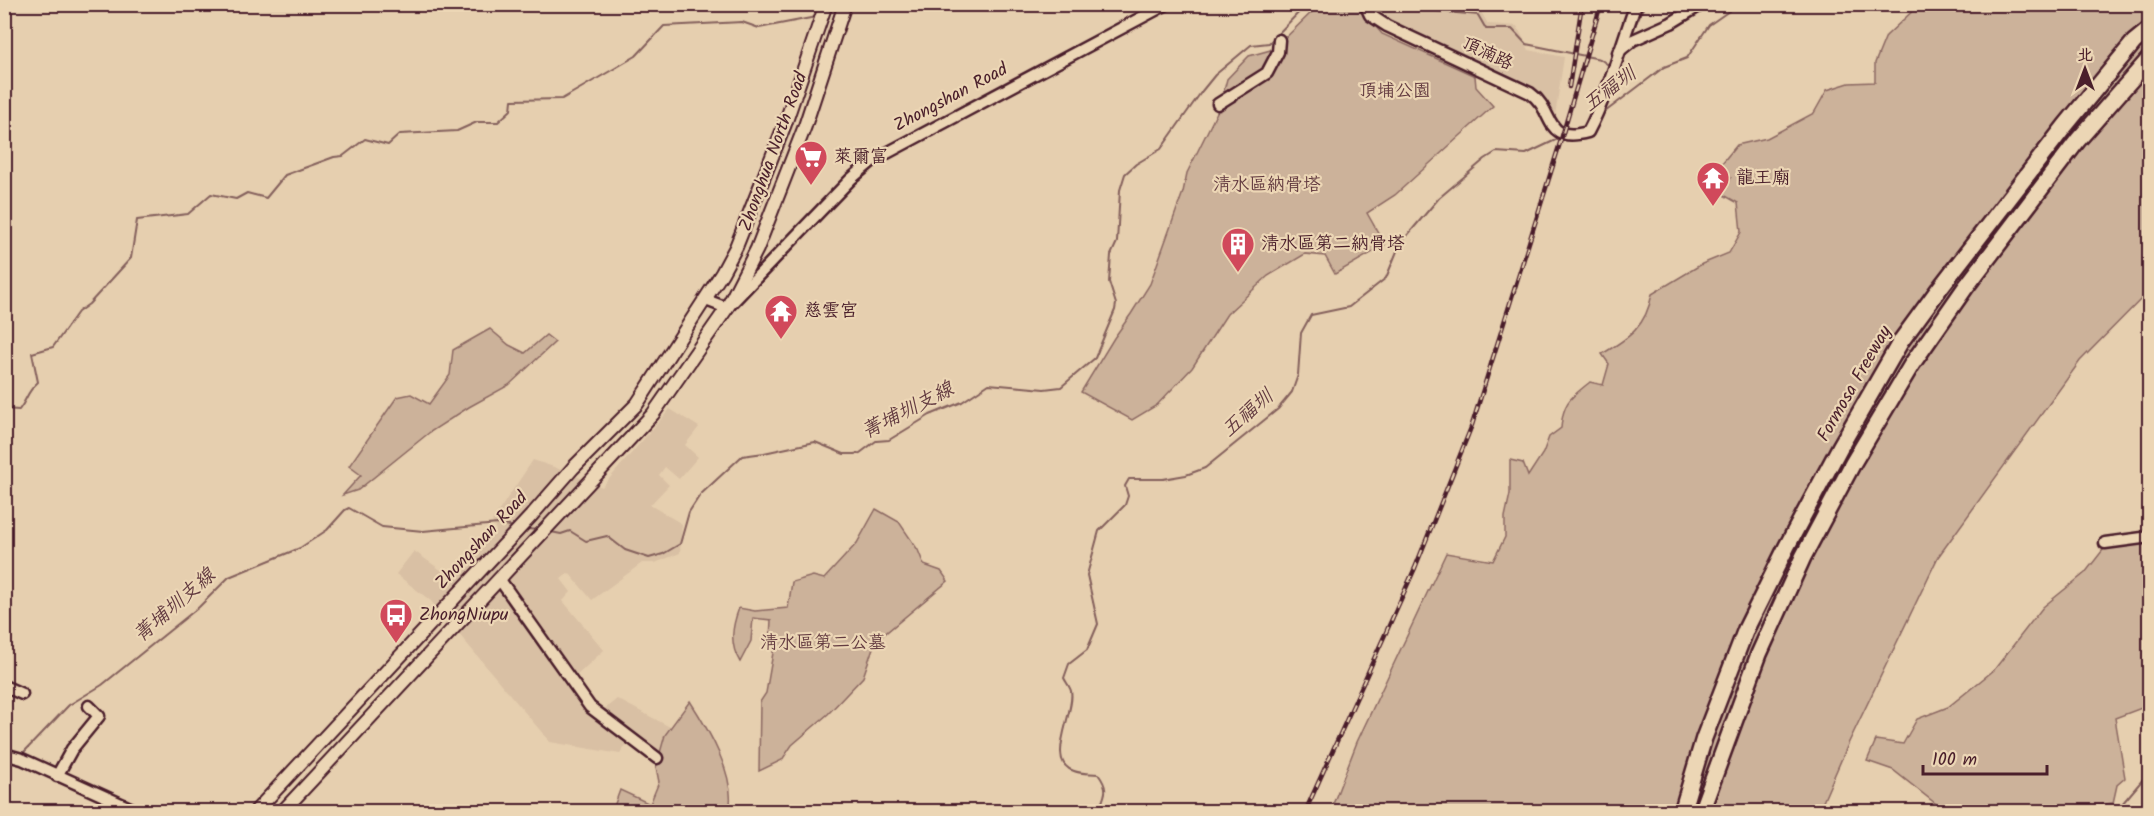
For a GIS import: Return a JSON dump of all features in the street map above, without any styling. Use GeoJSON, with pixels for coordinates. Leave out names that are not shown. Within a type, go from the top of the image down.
{"type":"FeatureCollection","features":[{"type":"Feature","properties":{"kind":"highway","name":"Formosa Freeway"},"geometry":{"type":"LineString","coordinates":[[1682,812],[1704,738],[1746,630],[1786,546],[1901,341],[2065,126],[2134,42],[2150,29]]}},
{"type":"Feature","properties":{"kind":"highway","name":"Formosa Freeway"},"geometry":{"type":"LineString","coordinates":[[1701,812],[1760,654],[1803,557],[1853,463],[1912,364],[1958,298],[2078,140],[2150,58]]}},
{"type":"Feature","properties":{"kind":"main road","name":"Zhonghua North Road"},"geometry":{"type":"LineString","coordinates":[[706,300],[740,237],[785,124],[826,4]]}},
{"type":"Feature","properties":{"kind":"main road","name":"Zhonghua North Road"},"geometry":{"type":"LineString","coordinates":[[727,308],[757,249],[805,126],[845,4]]}},
{"type":"Feature","properties":{"kind":"main road","name":"Zhongshan Road"},"geometry":{"type":"LineString","coordinates":[[255,812],[573,468],[638,404],[706,300]]}},
{"type":"Feature","properties":{"kind":"main road","name":"Zhongshan Road"},"geometry":{"type":"LineString","coordinates":[[282,812],[653,414],[727,308]]}},
{"type":"Feature","properties":{"kind":"street","name":"Zhongshan Road"},"geometry":{"type":"LineString","coordinates":[[727,308],[851,178],[872,161],[1167,4]]}},
{"type":"Feature","properties":{"kind":"street","name":"頂湳路"},"geometry":{"type":"LineString","coordinates":[[1365,4],[1370,15],[1387,26],[1535,96],[1551,124],[1560,133],[1575,136],[1588,132],[1607,91],[1618,52]]}},
{"type":"Feature","properties":{"kind":"street"},"geometry":{"type":"LineString","coordinates":[[1618,52],[1636,4]]}},
{"type":"Feature","properties":{"kind":"street"},"geometry":{"type":"LineString","coordinates":[[1618,52],[1633,40],[1671,23],[1702,4]]}},
{"type":"Feature","properties":{"kind":"street"},"geometry":{"type":"LineString","coordinates":[[1218,104],[1268,73],[1278,52],[1279,40]]}},
{"type":"Feature","properties":{"kind":"street"},"geometry":{"type":"LineString","coordinates":[[706,300],[727,308]]}},
{"type":"Feature","properties":{"kind":"street"},"geometry":{"type":"LineString","coordinates":[[2105,543],[2150,537]]}},
{"type":"Feature","properties":{"kind":"street"},"geometry":{"type":"LineString","coordinates":[[500,580],[590,707],[657,758]]}},
{"type":"Feature","properties":{"kind":"street"},"geometry":{"type":"LineString","coordinates":[[4,686],[22,694]]}},
{"type":"Feature","properties":{"kind":"street"},"geometry":{"type":"LineString","coordinates":[[57,776],[72,749],[99,716],[89,706]]}},
{"type":"Feature","properties":{"kind":"street"},"geometry":{"type":"LineString","coordinates":[[4,754],[22,759],[138,812]]}},
{"type":"Feature","properties":{"kind":"shaded area"},"geometry":{"type":"Polygon","coordinates":[[[1371,5],[1461,5],[1461,8],[1480,10],[1488,24],[1517,26],[1529,50],[1564,57],[1555,116],[1535,88],[1391,23],[1371,5]]]}},
{"type":"Feature","properties":{"kind":"shaded area"},"geometry":{"type":"Polygon","coordinates":[[[670,409],[699,427],[685,445],[698,457],[679,479],[665,467],[659,475],[669,485],[650,505],[682,524],[680,553],[655,563],[642,563],[592,600],[569,573],[561,579],[571,592],[563,601],[604,650],[575,677],[592,702],[602,711],[617,699],[670,727],[665,735],[660,757],[629,741],[620,754],[550,742],[431,601],[396,574],[414,551],[452,578],[496,530],[492,521],[533,460],[602,487],[670,409]]]}},
{"type":"Feature","properties":{"kind":"green space","name":"清水區納骨塔"},"geometry":{"type":"Polygon","coordinates":[[[1319,5],[1357,5],[1382,34],[1475,76],[1476,87],[1493,106],[1395,195],[1367,213],[1385,245],[1335,274],[1325,256],[1305,254],[1268,276],[1227,314],[1192,368],[1157,405],[1132,420],[1081,392],[1150,284],[1183,192],[1187,173],[1220,106],[1227,79],[1249,56],[1274,49],[1319,5]]]}},
{"type":"Feature","properties":{"kind":"green space"},"geometry":{"type":"Polygon","coordinates":[[[1919,5],[2149,5],[2149,291],[2080,361],[1938,557],[1849,742],[1819,811],[1330,812],[1357,742],[1446,553],[1493,561],[1505,537],[1505,517],[1510,494],[1510,460],[1523,463],[1528,476],[1543,453],[1549,437],[1561,428],[1569,401],[1590,382],[1603,385],[1609,364],[1602,354],[1628,337],[1641,323],[1652,294],[1702,264],[1729,253],[1741,232],[1738,203],[1722,194],[1731,178],[1718,168],[1737,145],[1767,138],[1814,113],[1827,90],[1849,83],[1875,82],[1875,63],[1886,36],[1919,5]]]}},
{"type":"Feature","properties":{"kind":"green space"},"geometry":{"type":"Polygon","coordinates":[[[490,329],[509,345],[525,353],[546,335],[555,342],[509,385],[430,432],[358,490],[343,495],[361,475],[349,466],[397,397],[411,394],[429,404],[450,375],[453,350],[490,329]]]}},
{"type":"Feature","properties":{"kind":"green space","name":"清水區第二公墓"},"geometry":{"type":"Polygon","coordinates":[[[876,509],[899,522],[918,550],[924,565],[941,571],[948,581],[875,642],[863,677],[828,714],[792,745],[782,760],[759,771],[760,702],[766,693],[774,647],[770,639],[771,620],[753,618],[751,641],[740,662],[733,642],[739,608],[755,611],[788,608],[792,582],[813,576],[824,579],[857,543],[876,509]]]}},
{"type":"Feature","properties":{"kind":"green space"},"geometry":{"type":"Polygon","coordinates":[[[2149,542],[2149,702],[2147,706],[2115,718],[2125,778],[2117,785],[2113,803],[2059,811],[1925,811],[1936,804],[1893,770],[1867,761],[1876,740],[1903,744],[1917,719],[1948,707],[1994,670],[2043,607],[2085,573],[2106,546],[2149,542]]]}},
{"type":"Feature","properties":{"kind":"green space"},"geometry":{"type":"Polygon","coordinates":[[[690,701],[705,725],[725,769],[729,783],[729,811],[612,812],[620,790],[650,804],[659,782],[656,767],[665,735],[690,701]]]}},
{"type":"Feature","properties":{"kind":"waterway"},"geometry":{"type":"LineString","coordinates":[[828,14],[839,4]]}},
{"type":"Feature","properties":{"kind":"waterway","name":"菁埔圳支線"},"geometry":{"type":"LineString","coordinates":[[551,532],[561,534],[570,531],[586,541],[607,536],[625,550],[649,558],[663,554],[680,544],[689,512],[700,495],[742,456],[815,442],[844,454],[860,453],[876,441],[889,440],[930,415],[962,402],[989,384],[1044,389],[1061,387],[1095,358],[1115,310],[1116,304],[1109,282],[1111,255],[1117,242],[1120,190],[1125,174],[1136,164],[1161,149],[1215,75],[1251,45],[1269,43],[1307,4]]}},
{"type":"Feature","properties":{"kind":"waterway","name":"菁埔圳支線"},"geometry":{"type":"LineString","coordinates":[[1399,4],[1414,9],[1478,15],[1486,29],[1512,29],[1526,44],[1600,59],[1607,64],[1611,63]]}},
{"type":"Feature","properties":{"kind":"waterway","name":"菁埔圳支線"},"geometry":{"type":"LineString","coordinates":[[1631,34],[1645,4]]}},
{"type":"Feature","properties":{"kind":"waterway","name":"五福圳"},"geometry":{"type":"LineString","coordinates":[[1601,115],[1664,67],[1687,58],[1709,25],[1739,4]]}},
{"type":"Feature","properties":{"kind":"waterway"},"geometry":{"type":"LineString","coordinates":[[4,409],[19,410],[31,389],[38,382],[32,353],[53,347],[78,312],[89,304],[131,258],[137,220],[188,214],[211,194],[236,199],[247,193],[266,198],[285,175],[334,157],[343,156],[365,139],[388,145],[400,134],[457,131],[477,122],[498,122],[511,110],[512,100],[562,99],[636,56],[664,26],[742,22],[759,28],[816,17]]}},
{"type":"Feature","properties":{"kind":"waterway","name":"五福圳"},"geometry":{"type":"LineString","coordinates":[[1098,812],[1105,792],[1102,779],[1098,774],[1074,771],[1065,766],[1062,758],[1061,747],[1071,700],[1070,689],[1064,678],[1069,664],[1087,650],[1098,624],[1087,575],[1099,531],[1125,505],[1128,496],[1125,486],[1129,479],[1163,479],[1186,475],[1205,468],[1278,409],[1292,392],[1298,375],[1301,333],[1311,315],[1349,307],[1386,278],[1400,244],[1439,198],[1485,159],[1496,152],[1526,154],[1562,137]]}},
{"type":"Feature","properties":{"kind":"waterway","name":"菁埔圳支線"},"geometry":{"type":"LineString","coordinates":[[20,754],[69,705],[102,685],[199,607],[229,577],[300,548],[327,530],[349,508],[382,527],[423,531],[498,524],[515,527]]}},
{"type":"Feature","properties":{"kind":"waterway","name":"菁埔圳支線"},"geometry":{"type":"LineString","coordinates":[[527,529],[539,530]]}},
{"type":"Feature","properties":{"kind":"waterway"},"geometry":{"type":"LineString","coordinates":[[2100,812],[2122,804],[2150,771]]}},
{"type":"Feature","properties":{"kind":"railway"},"geometry":{"type":"LineString","coordinates":[[1569,87],[1582,4]]}},
{"type":"Feature","properties":{"kind":"railway"},"geometry":{"type":"LineString","coordinates":[[1305,812],[1415,568],[1472,425],[1601,4]]}},
{"type":"Feature","properties":{"kind":"place","name":"萊爾富"},"geometry":{"type":"Point","coordinates":[811,186]}},
{"type":"Feature","properties":{"kind":"place","name":"龍王廟"},"geometry":{"type":"Point","coordinates":[1713,207]}},
{"type":"Feature","properties":{"kind":"place","name":"清水區第二納骨塔"},"geometry":{"type":"Point","coordinates":[1238,273]}},
{"type":"Feature","properties":{"kind":"place","name":"慈雲宮"},"geometry":{"type":"Point","coordinates":[781,340]}},
{"type":"Feature","properties":{"kind":"place","name":"ZhongNiupu"},"geometry":{"type":"Point","coordinates":[396,644]}},
{"type":"Feature","properties":{"kind":"park label","name":"頂埔公園"},"geometry":{"type":"Point","coordinates":[1395,91]}}]}
